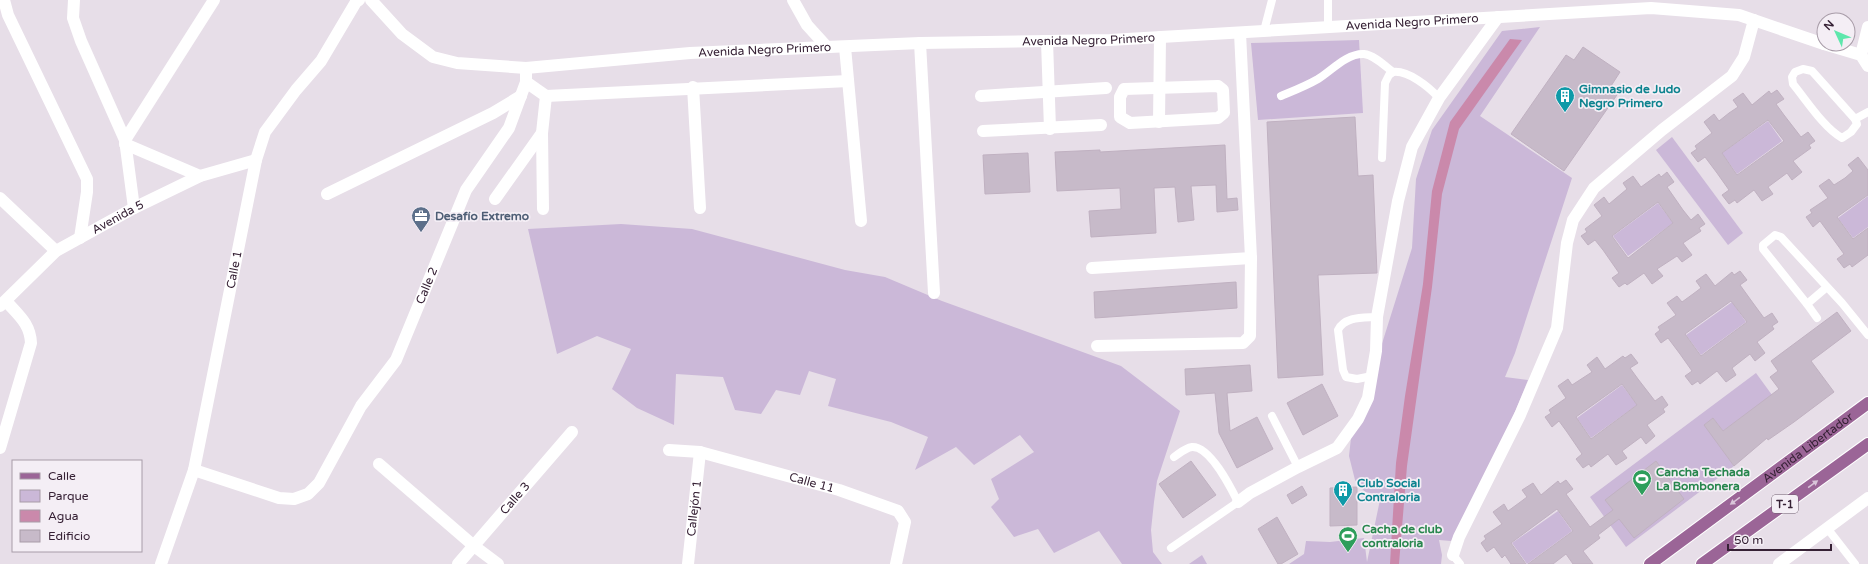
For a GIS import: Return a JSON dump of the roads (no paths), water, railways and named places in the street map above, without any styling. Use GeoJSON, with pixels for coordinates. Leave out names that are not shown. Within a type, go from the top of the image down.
{"type":"FeatureCollection","features":[{"type":"Feature","properties":{"kind":"main road","name":"Avenida Libertador"},"geometry":{"type":"LineString","coordinates":[[1650,564],[1868,403]]}},
{"type":"Feature","properties":{"kind":"main road","name":"T-1"},"geometry":{"type":"LineString","coordinates":[[1702,564],[1868,444]]}},
{"type":"Feature","properties":{"kind":"street"},"geometry":{"type":"LineString","coordinates":[[4,0],[8,15],[87,179],[87,192],[80,238]]}},
{"type":"Feature","properties":{"kind":"street"},"geometry":{"type":"LineString","coordinates":[[74,0],[73,18],[81,41],[125,142],[134,208]]}},
{"type":"Feature","properties":{"kind":"street"},"geometry":{"type":"LineString","coordinates":[[125,142],[214,0]]}},
{"type":"Feature","properties":{"kind":"street","name":"Calle 1"},"geometry":{"type":"LineString","coordinates":[[161,564],[194,470],[256,160],[265,132],[296,90],[321,61],[356,2],[359,0]]}},
{"type":"Feature","properties":{"kind":"street","name":"Avenida Negro Primero"},"geometry":{"type":"LineString","coordinates":[[371,0],[402,34],[433,57],[457,63],[526,68],[690,53],[920,43],[1110,40],[1498,17],[1652,4],[1739,15],[1816,41]]}},
{"type":"Feature","properties":{"kind":"street"},"geometry":{"type":"LineString","coordinates":[[793,0],[807,25],[827,46]]}},
{"type":"Feature","properties":{"kind":"street"},"geometry":{"type":"LineString","coordinates":[[1238,502],[1298,467],[1337,448],[1347,437],[1358,419],[1368,398],[1376,351],[1377,317],[1398,201],[1412,147],[1439,98],[1498,17]]}},
{"type":"Feature","properties":{"kind":"street"},"geometry":{"type":"LineString","coordinates":[[1454,561],[1459,537],[1520,415],[1557,328],[1567,243],[1573,220],[1594,188],[1662,130],[1732,76],[1744,57],[1754,20]]}},
{"type":"Feature","properties":{"kind":"street"},"geometry":{"type":"LineString","coordinates":[[1868,27],[1861,56],[1868,66]]}},
{"type":"Feature","properties":{"kind":"street"},"geometry":{"type":"LineString","coordinates":[[1097,346],[1244,343],[1250,336],[1251,258],[1240,32]]}},
{"type":"Feature","properties":{"kind":"street"},"geometry":{"type":"LineString","coordinates":[[1159,122],[1160,37]]}},
{"type":"Feature","properties":{"kind":"street"},"geometry":{"type":"LineString","coordinates":[[1047,41],[1050,129]]}},
{"type":"Feature","properties":{"kind":"street"},"geometry":{"type":"LineString","coordinates":[[920,43],[934,293]]}},
{"type":"Feature","properties":{"kind":"street"},"geometry":{"type":"LineString","coordinates":[[845,47],[861,221]]}},
{"type":"Feature","properties":{"kind":"street","name":"Avenida Negro Primero"},"geometry":{"type":"LineString","coordinates":[[1849,52],[1861,56]]}},
{"type":"Feature","properties":{"kind":"street","name":"Calle 2"},"geometry":{"type":"LineString","coordinates":[[194,470],[279,498],[294,499],[308,494],[319,483],[361,406],[396,360],[466,190],[509,128],[526,82],[526,68]]}},
{"type":"Feature","properties":{"kind":"street"},"geometry":{"type":"LineString","coordinates":[[526,82],[546,96],[693,87],[848,81]]}},
{"type":"Feature","properties":{"kind":"street"},"geometry":{"type":"LineString","coordinates":[[1218,86],[1223,90],[1224,113],[1218,118],[1159,122],[1130,123],[1125,122],[1120,117],[1120,97],[1124,88],[1160,88],[1218,86]]}},
{"type":"Feature","properties":{"kind":"street"},"geometry":{"type":"LineString","coordinates":[[693,87],[700,208]]}},
{"type":"Feature","properties":{"kind":"street"},"geometry":{"type":"LineString","coordinates":[[981,96],[1106,88]]}},
{"type":"Feature","properties":{"kind":"street"},"geometry":{"type":"LineString","coordinates":[[327,194],[493,113],[521,96]]}},
{"type":"Feature","properties":{"kind":"street"},"geometry":{"type":"LineString","coordinates":[[543,209],[542,133],[546,96]]}},
{"type":"Feature","properties":{"kind":"street"},"geometry":{"type":"LineString","coordinates":[[983,131],[1050,129],[1101,125]]}},
{"type":"Feature","properties":{"kind":"street"},"geometry":{"type":"LineString","coordinates":[[495,199],[542,133]]}},
{"type":"Feature","properties":{"kind":"street"},"geometry":{"type":"LineString","coordinates":[[125,142],[200,176]]}},
{"type":"Feature","properties":{"kind":"street","name":"Avenida 5"},"geometry":{"type":"LineString","coordinates":[[3,304],[56,251],[134,208],[200,176],[256,160]]}},
{"type":"Feature","properties":{"kind":"street"},"geometry":{"type":"LineString","coordinates":[[0,198],[56,251]]}},
{"type":"Feature","properties":{"kind":"street"},"geometry":{"type":"LineString","coordinates":[[1092,268],[1251,258]]}},
{"type":"Feature","properties":{"kind":"street"},"geometry":{"type":"LineString","coordinates":[[0,448],[31,343],[31,331],[25,322],[3,304]]}},
{"type":"Feature","properties":{"kind":"street","name":"Calle 3"},"geometry":{"type":"LineString","coordinates":[[458,564],[572,432]]}},
{"type":"Feature","properties":{"kind":"street","name":"Calle 11"},"geometry":{"type":"LineString","coordinates":[[669,450],[700,452],[838,490],[898,512],[905,522],[896,564]]}},
{"type":"Feature","properties":{"kind":"street","name":"Callejón 1"},"geometry":{"type":"LineString","coordinates":[[688,564],[700,452]]}},
{"type":"Feature","properties":{"kind":"street"},"geometry":{"type":"LineString","coordinates":[[379,464],[474,546],[498,564]]}},
{"type":"Feature","properties":{"kind":"street"},"geometry":{"type":"LineString","coordinates":[[1779,564],[1868,498]]}},
{"type":"Feature","properties":{"kind":"lane"},"geometry":{"type":"LineString","coordinates":[[1264,31],[1272,0]]}},
{"type":"Feature","properties":{"kind":"lane"},"geometry":{"type":"LineString","coordinates":[[1328,0],[1328,27]]}},
{"type":"Feature","properties":{"kind":"lane"},"geometry":{"type":"LineString","coordinates":[[1281,96],[1317,79],[1345,60],[1364,54],[1370,56],[1393,72],[1404,73],[1427,86],[1439,98]]}},
{"type":"Feature","properties":{"kind":"lane"},"geometry":{"type":"LineString","coordinates":[[1803,69],[1812,72],[1854,119],[1857,124],[1851,132],[1842,138],[1836,135],[1793,84],[1792,77],[1795,72],[1803,69]]}},
{"type":"Feature","properties":{"kind":"lane"},"geometry":{"type":"LineString","coordinates":[[1382,158],[1385,83],[1393,72]]}},
{"type":"Feature","properties":{"kind":"lane"},"geometry":{"type":"LineString","coordinates":[[1854,119],[1868,112]]}},
{"type":"Feature","properties":{"kind":"lane"},"geometry":{"type":"LineString","coordinates":[[1817,318],[1763,248],[1764,244],[1775,235],[1780,235],[1842,303],[1868,335]]}},
{"type":"Feature","properties":{"kind":"lane"},"geometry":{"type":"LineString","coordinates":[[1807,304],[1827,287]]}},
{"type":"Feature","properties":{"kind":"lane"},"geometry":{"type":"LineString","coordinates":[[1372,376],[1357,379],[1346,377],[1343,370],[1338,330],[1340,325],[1352,319],[1377,317]]}},
{"type":"Feature","properties":{"kind":"lane"},"geometry":{"type":"LineString","coordinates":[[1272,416],[1298,467]]}},
{"type":"Feature","properties":{"kind":"lane"},"geometry":{"type":"LineString","coordinates":[[1172,548],[1238,502],[1212,458],[1202,449],[1193,447],[1186,448],[1174,457]]}},
{"type":"Feature","properties":{"kind":"lane"},"geometry":{"type":"LineString","coordinates":[[1827,528],[1855,564]]}},
{"type":"Feature","properties":{"kind":"water"},"geometry":{"type":"Polygon","coordinates":[[[1510,39],[1522,40],[1459,129],[1442,194],[1432,287],[1407,466],[1399,564],[1390,564],[1396,463],[1423,284],[1432,191],[1450,122],[1510,39]]]}},
{"type":"Feature","properties":{"kind":"place","name":"Gimnasio de Judo Negro Primero"},"geometry":{"type":"Point","coordinates":[1565,113]}},
{"type":"Feature","properties":{"kind":"place","name":"Desafío Extremo"},"geometry":{"type":"Point","coordinates":[421,233]}},
{"type":"Feature","properties":{"kind":"place","name":"Cancha Techada La Bombonera"},"geometry":{"type":"Point","coordinates":[1642,496]}},
{"type":"Feature","properties":{"kind":"place","name":"Club Social Contraloria"},"geometry":{"type":"Point","coordinates":[1343,507]}},
{"type":"Feature","properties":{"kind":"place","name":"Cacha de club contraloria"},"geometry":{"type":"Point","coordinates":[1348,553]}}]}
